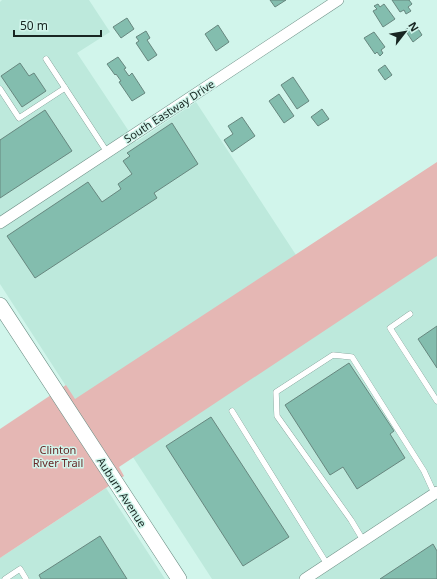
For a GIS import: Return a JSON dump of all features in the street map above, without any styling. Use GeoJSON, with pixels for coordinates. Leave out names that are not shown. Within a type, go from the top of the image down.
{"type":"FeatureCollection","features":[{"type":"Feature","properties":{"kind":"main road","name":"Auburn Avenue"},"geometry":{"type":"LineString","coordinates":[[4,315],[179,579]]}},
{"type":"Feature","properties":{"kind":"street","name":"South Eastway Drive"},"geometry":{"type":"LineString","coordinates":[[0,223],[338,0]]}},
{"type":"Feature","properties":{"kind":"street"},"geometry":{"type":"LineString","coordinates":[[304,579],[436,494]]}},
{"type":"Feature","properties":{"kind":"lane"},"geometry":{"type":"LineString","coordinates":[[46,59],[107,152]]}},
{"type":"Feature","properties":{"kind":"lane"},"geometry":{"type":"LineString","coordinates":[[0,90],[2,98],[19,118],[65,88]]}},
{"type":"Feature","properties":{"kind":"lane"},"geometry":{"type":"LineString","coordinates":[[410,314],[390,328],[437,401]]}},
{"type":"Feature","properties":{"kind":"lane"},"geometry":{"type":"LineString","coordinates":[[363,540],[351,520],[277,416],[276,392],[326,359],[333,355],[352,357],[424,471],[436,494]]}},
{"type":"Feature","properties":{"kind":"lane"},"geometry":{"type":"LineString","coordinates":[[232,411],[327,564]]}},
{"type":"Feature","properties":{"kind":"lane"},"geometry":{"type":"LineString","coordinates":[[5,579],[20,569],[26,579]]}},
{"type":"Feature","properties":{"kind":"shaded area"},"geometry":{"type":"Polygon","coordinates":[[[2,0],[89,0],[110,32],[77,53],[136,142],[196,102],[296,255],[75,400],[0,284],[0,2],[2,0]]]}},
{"type":"Feature","properties":{"kind":"shaded area"},"geometry":{"type":"Polygon","coordinates":[[[437,254],[437,579],[212,579],[129,451],[437,254]]]}},
{"type":"Feature","properties":{"kind":"shaded area"},"geometry":{"type":"Polygon","coordinates":[[[106,488],[165,579],[0,579],[0,558],[106,488]]]}},
{"type":"Feature","properties":{"kind":"green space","name":"Clinton River Trail"},"geometry":{"type":"Polygon","coordinates":[[[437,162],[437,256],[119,467],[124,476],[0,558],[0,429],[66,385],[75,399],[437,162]]]}},
{"type":"Feature","properties":{"kind":"building"},"geometry":{"type":"Polygon","coordinates":[[[270,0],[286,0],[275,7],[270,0]]]}},
{"type":"Feature","properties":{"kind":"building"},"geometry":{"type":"Polygon","coordinates":[[[392,0],[409,0],[412,4],[408,7],[411,11],[406,14],[404,10],[400,12],[392,0]]]}},
{"type":"Feature","properties":{"kind":"building"},"geometry":{"type":"Polygon","coordinates":[[[378,4],[380,7],[384,4],[395,19],[383,27],[373,11],[377,9],[374,6],[378,4]]]}},
{"type":"Feature","properties":{"kind":"building"},"geometry":{"type":"Polygon","coordinates":[[[127,18],[134,29],[121,38],[113,27],[127,18]]]}},
{"type":"Feature","properties":{"kind":"building"},"geometry":{"type":"Polygon","coordinates":[[[415,24],[422,35],[413,42],[405,30],[415,24]]]}},
{"type":"Feature","properties":{"kind":"building"},"geometry":{"type":"Polygon","coordinates":[[[218,25],[229,42],[216,51],[205,34],[218,25]]]}},
{"type":"Feature","properties":{"kind":"building"},"geometry":{"type":"Polygon","coordinates":[[[146,31],[150,38],[147,40],[157,55],[148,61],[136,43],[139,41],[136,37],[146,31]]]}},
{"type":"Feature","properties":{"kind":"building"},"geometry":{"type":"Polygon","coordinates":[[[374,32],[385,47],[381,50],[383,53],[380,56],[377,52],[375,54],[364,38],[374,32]]]}},
{"type":"Feature","properties":{"kind":"building"},"geometry":{"type":"Polygon","coordinates":[[[118,57],[126,68],[124,69],[129,76],[132,73],[145,93],[132,101],[119,82],[121,81],[107,64],[118,57]]]}},
{"type":"Feature","properties":{"kind":"building"},"geometry":{"type":"Polygon","coordinates":[[[20,63],[29,76],[34,73],[46,91],[22,107],[1,76],[20,63]]]}},
{"type":"Feature","properties":{"kind":"building"},"geometry":{"type":"Polygon","coordinates":[[[385,65],[392,75],[385,80],[378,70],[385,65]]]}},
{"type":"Feature","properties":{"kind":"building"},"geometry":{"type":"Polygon","coordinates":[[[293,77],[309,101],[297,109],[281,85],[293,77]]]}},
{"type":"Feature","properties":{"kind":"building"},"geometry":{"type":"Polygon","coordinates":[[[279,94],[294,116],[284,123],[269,101],[279,94]]]}},
{"type":"Feature","properties":{"kind":"building"},"geometry":{"type":"Polygon","coordinates":[[[322,109],[329,119],[318,126],[311,117],[322,109]]]}},
{"type":"Feature","properties":{"kind":"building"},"geometry":{"type":"Polygon","coordinates":[[[45,110],[72,151],[0,198],[0,140],[45,110]]]}},
{"type":"Feature","properties":{"kind":"building"},"geometry":{"type":"Polygon","coordinates":[[[242,117],[255,136],[232,152],[224,140],[233,134],[228,126],[242,117]]]}},
{"type":"Feature","properties":{"kind":"building"},"geometry":{"type":"Polygon","coordinates":[[[172,123],[198,164],[154,193],[157,198],[35,278],[7,236],[88,182],[102,202],[121,189],[118,184],[132,174],[123,161],[130,156],[127,153],[172,123]]]}},
{"type":"Feature","properties":{"kind":"building"},"geometry":{"type":"Polygon","coordinates":[[[437,326],[437,368],[418,339],[437,326]]]}},
{"type":"Feature","properties":{"kind":"building"},"geometry":{"type":"Polygon","coordinates":[[[349,363],[394,431],[390,434],[405,458],[357,489],[343,467],[330,475],[285,405],[349,363]]]}},
{"type":"Feature","properties":{"kind":"building"},"geometry":{"type":"Polygon","coordinates":[[[211,417],[289,537],[243,566],[166,446],[211,417]]]}},
{"type":"Feature","properties":{"kind":"building"},"geometry":{"type":"Polygon","coordinates":[[[100,536],[127,579],[41,579],[39,575],[100,536]]]}},
{"type":"Feature","properties":{"kind":"building"},"geometry":{"type":"Polygon","coordinates":[[[433,544],[437,551],[437,579],[380,579],[433,544]]]}}]}
